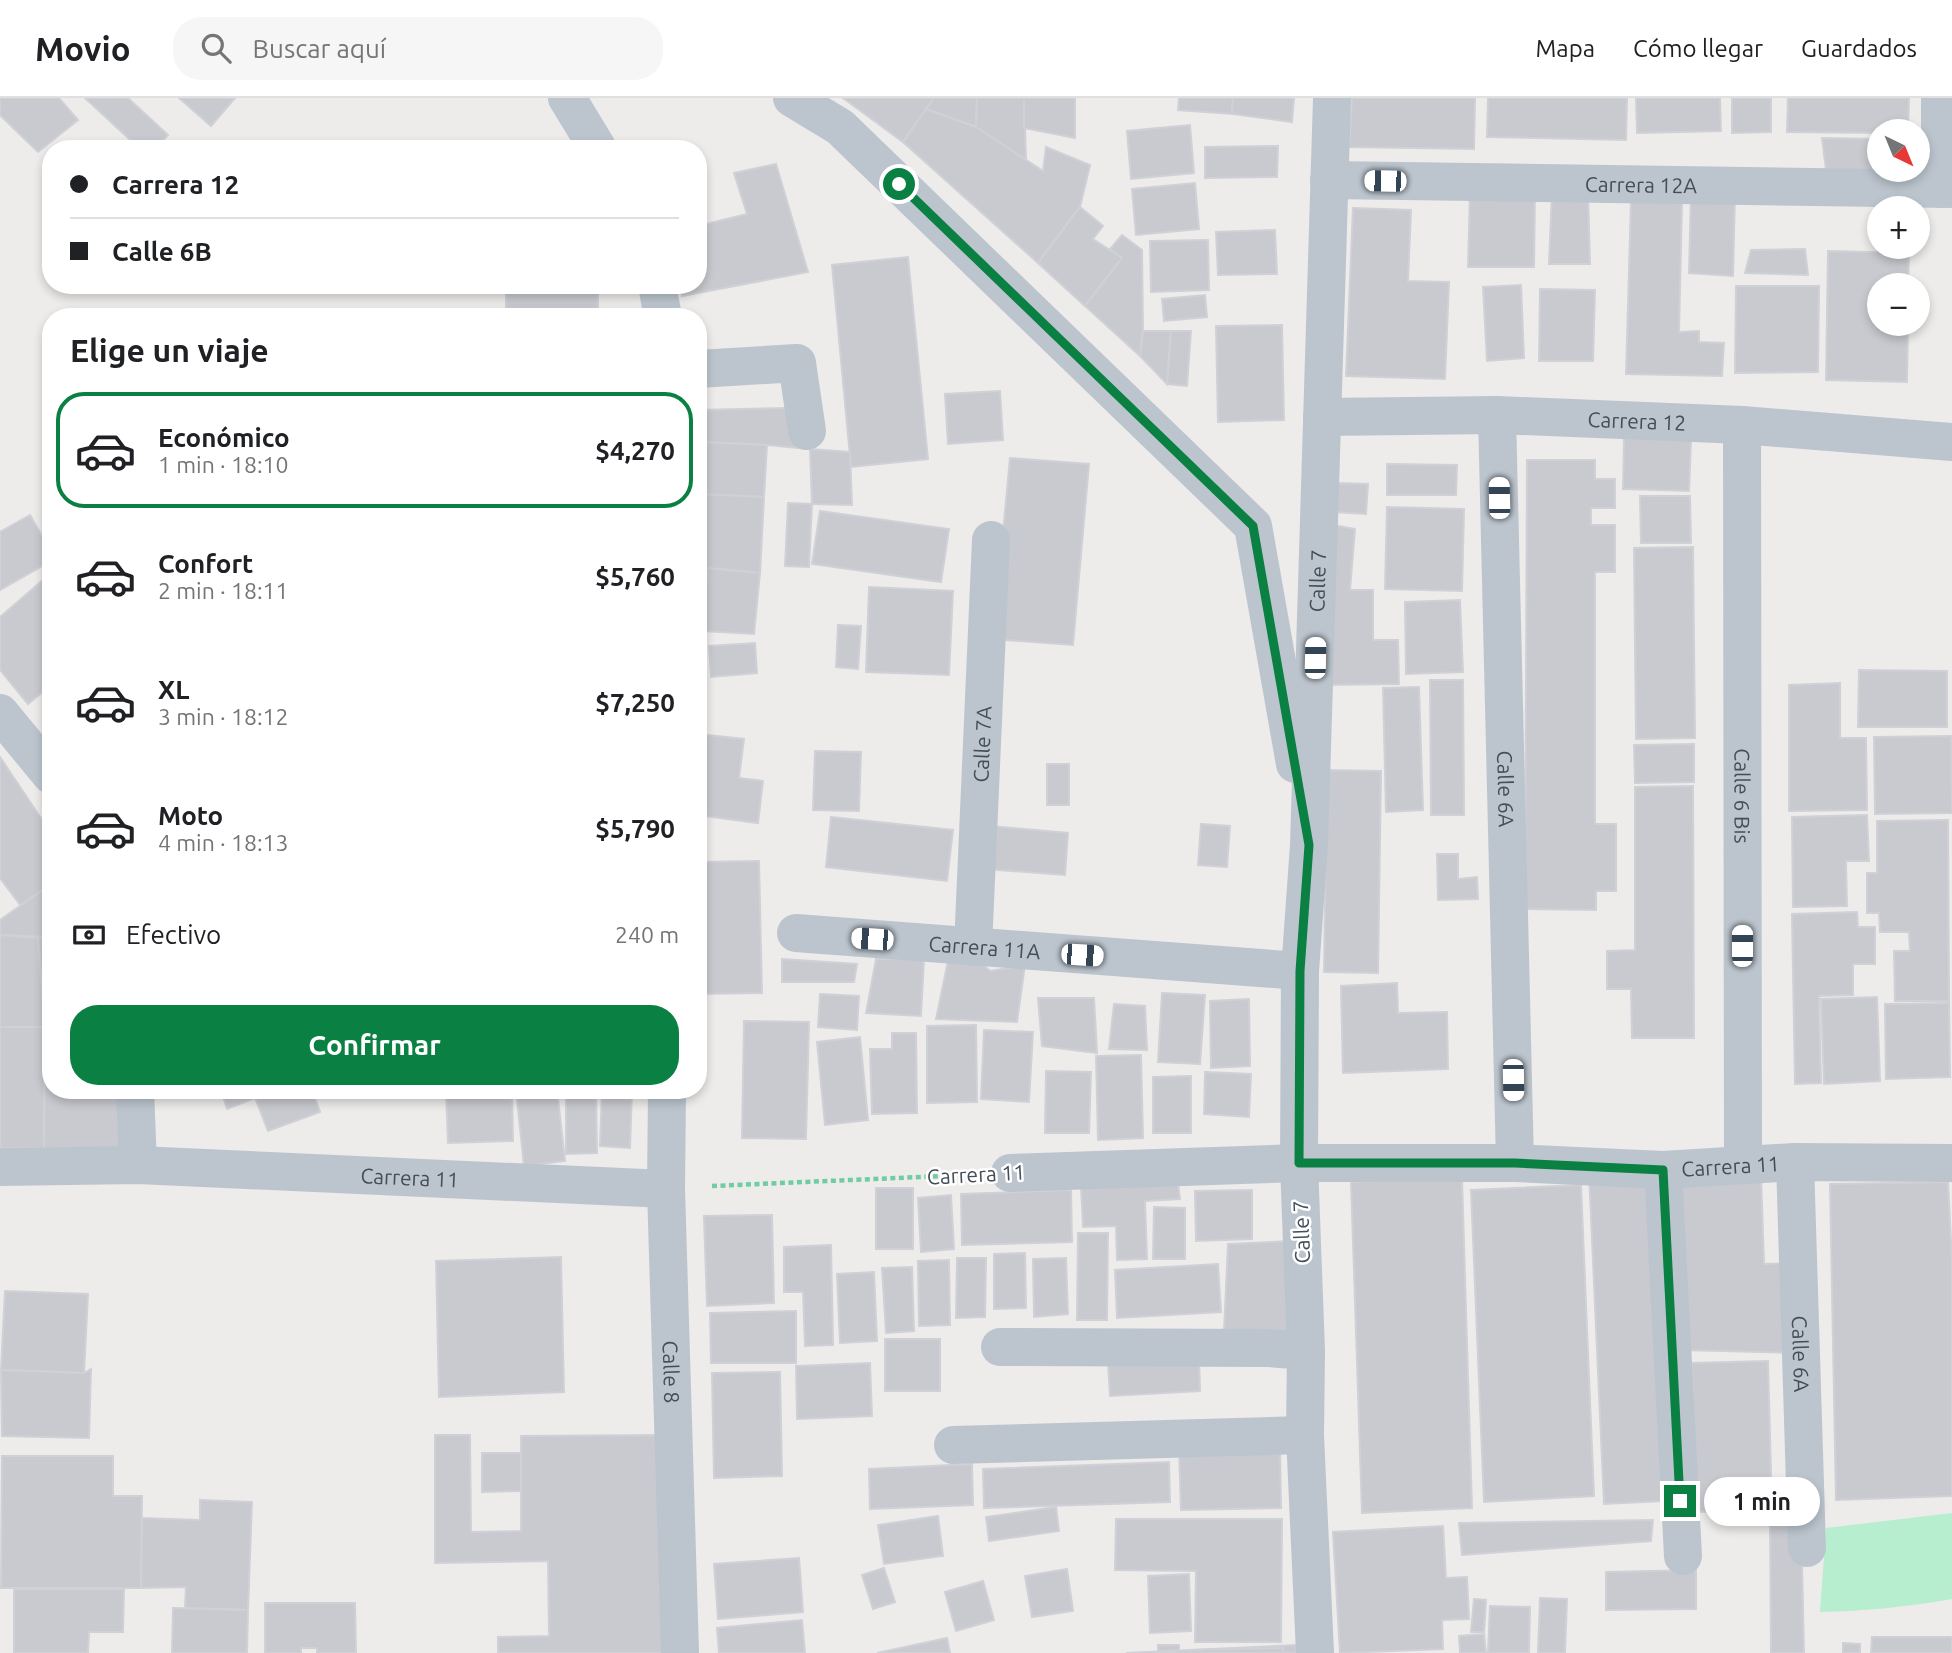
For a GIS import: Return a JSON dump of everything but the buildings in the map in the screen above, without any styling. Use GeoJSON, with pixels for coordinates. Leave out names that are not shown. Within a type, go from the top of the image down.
{"type":"FeatureCollection","features":[{"type":"Feature","properties":{"kind":"street"},"geometry":{"type":"LineString","coordinates":[[567,98],[593,140]]}},
{"type":"Feature","properties":{"kind":"street"},"geometry":{"type":"LineString","coordinates":[[792,98],[840,127],[1253,526],[1309,845]]}},
{"type":"Feature","properties":{"kind":"street","name":"Calle 7"},"geometry":{"type":"LineString","coordinates":[[1315,1653],[1305,1435],[1306,1350],[1299,1163],[1300,971],[1309,845],[1332,98]]}},
{"type":"Feature","properties":{"kind":"street"},"geometry":{"type":"LineString","coordinates":[[1940,98],[1946,189]]}},
{"type":"Feature","properties":{"kind":"street","name":"Carrera 12A"},"geometry":{"type":"LineString","coordinates":[[1329,180],[1946,189]]}},
{"type":"Feature","properties":{"kind":"street"},"geometry":{"type":"LineString","coordinates":[[707,368],[797,363],[807,431]]}},
{"type":"Feature","properties":{"kind":"street","name":"Carrera 12"},"geometry":{"type":"LineString","coordinates":[[1322,417],[1497,415],[1742,425],[1952,442]]}},
{"type":"Feature","properties":{"kind":"street","name":"Calle 6A"},"geometry":{"type":"LineString","coordinates":[[1497,415],[1515,1163]]}},
{"type":"Feature","properties":{"kind":"street","name":"Calle 6 Bis"},"geometry":{"type":"LineString","coordinates":[[1742,425],[1742,1165]]}},
{"type":"Feature","properties":{"kind":"street","name":"Calle 7A"},"geometry":{"type":"LineString","coordinates":[[972,947],[991,540]]}},
{"type":"Feature","properties":{"kind":"street"},"geometry":{"type":"LineString","coordinates":[[0,713],[42,764]]}},
{"type":"Feature","properties":{"kind":"street","name":"Carrera 11A"},"geometry":{"type":"LineString","coordinates":[[796,933],[1300,971]]}},
{"type":"Feature","properties":{"kind":"street"},"geometry":{"type":"LineString","coordinates":[[135,1099],[138,1165]]}},
{"type":"Feature","properties":{"kind":"street","name":"Calle 8"},"geometry":{"type":"LineString","coordinates":[[667,1099],[666,1189],[680,1653]]}},
{"type":"Feature","properties":{"kind":"street","name":"Calle 6A"},"geometry":{"type":"LineString","coordinates":[[1795,1162],[1807,1548]]}},
{"type":"Feature","properties":{"kind":"street","name":"Carrera 11"},"geometry":{"type":"LineString","coordinates":[[1010,1172],[1299,1163],[1515,1163],[1663,1170],[1795,1162],[1952,1163]]}},
{"type":"Feature","properties":{"kind":"street","name":"Carrera 11"},"geometry":{"type":"LineString","coordinates":[[0,1167],[138,1165],[666,1189]]}},
{"type":"Feature","properties":{"kind":"street"},"geometry":{"type":"LineString","coordinates":[[1663,1170],[1683,1556]]}},
{"type":"Feature","properties":{"kind":"street"},"geometry":{"type":"LineString","coordinates":[[1000,1347],[1306,1350]]}},
{"type":"Feature","properties":{"kind":"street"},"geometry":{"type":"LineString","coordinates":[[953,1445],[1305,1435]]}},
{"type":"Feature","properties":{"kind":"path","name":"Carrera 11"},"geometry":{"type":"LineString","coordinates":[[666,1189],[1010,1172]]}},
{"type":"Feature","properties":{"kind":"green space"},"geometry":{"type":"Polygon","coordinates":[[[1952,1513],[1952,1599],[1886,1608],[1820,1612],[1826,1528],[1952,1513]]]}},
{"type":"Feature","properties":{"kind":"route"},"geometry":{"type":"LineString","coordinates":[[899,184],[1253,526],[1309,845],[1300,971],[1299,1163],[1515,1163],[1663,1170],[1680,1501]]}}]}
